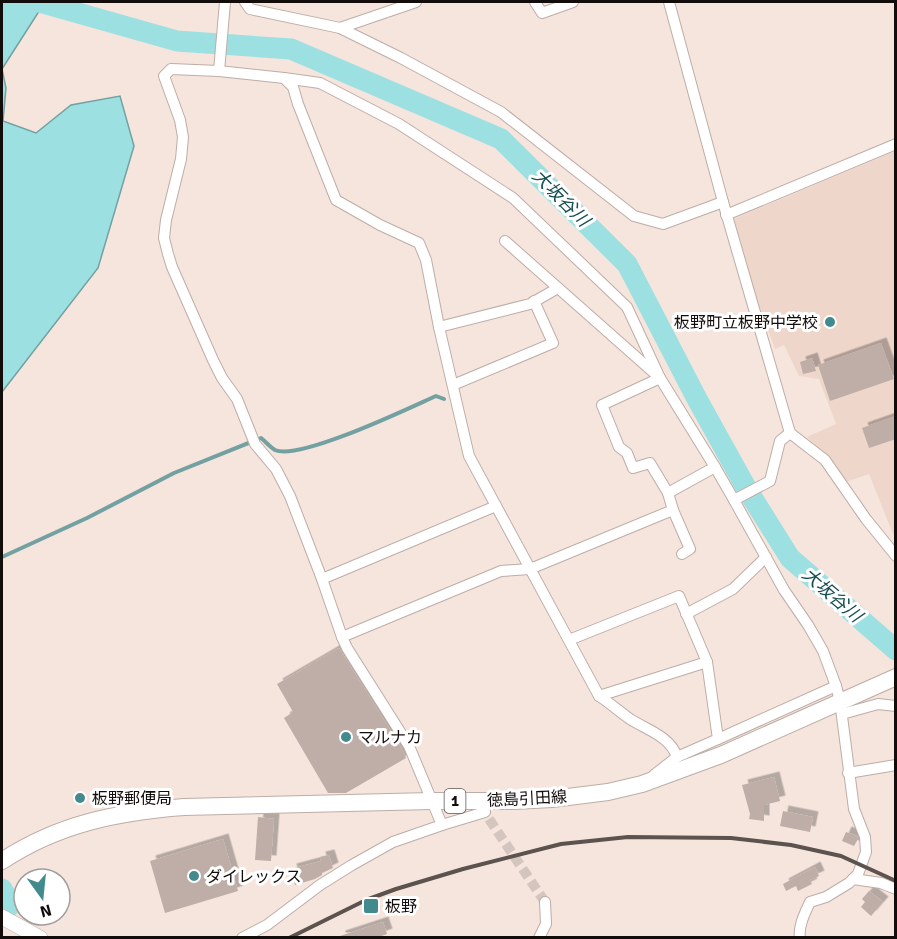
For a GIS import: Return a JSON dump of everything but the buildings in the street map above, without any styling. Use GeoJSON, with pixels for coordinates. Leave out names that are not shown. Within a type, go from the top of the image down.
{"type":"FeatureCollection","features":[{"type":"Feature","properties":{"kind":"main road","name":"徳島引田線"},"geometry":{"type":"LineString","coordinates":[[2,861],[24,847],[64,829],[112,816],[147,810],[184,807],[514,801],[608,792],[642,784],[721,755],[839,700],[895,677]]}},
{"type":"Feature","properties":{"kind":"main road"},"geometry":{"type":"LineString","coordinates":[[2,918],[39,938]]}},
{"type":"Feature","properties":{"kind":"street"},"geometry":{"type":"LineString","coordinates":[[244,2],[250,9],[339,28],[401,58],[501,112],[634,216],[663,224],[723,202]]}},
{"type":"Feature","properties":{"kind":"street"},"geometry":{"type":"LineString","coordinates":[[339,28],[416,2]]}},
{"type":"Feature","properties":{"kind":"street"},"geometry":{"type":"LineString","coordinates":[[535,2],[542,14],[573,2]]}},
{"type":"Feature","properties":{"kind":"street"},"geometry":{"type":"LineString","coordinates":[[669,2],[726,215],[790,433],[825,460],[866,519],[896,556]]}},
{"type":"Feature","properties":{"kind":"street"},"geometry":{"type":"LineString","coordinates":[[219,66],[225,5]]}},
{"type":"Feature","properties":{"kind":"street"},"geometry":{"type":"LineString","coordinates":[[442,825],[409,746],[347,648],[290,496],[276,469],[254,441],[237,399],[213,360],[172,267],[164,238],[166,220],[181,159],[183,137],[180,120],[164,76],[171,69],[219,66],[320,83],[399,124],[513,198],[627,307],[660,378],[736,499],[784,590],[823,651],[839,700],[854,809],[865,837],[866,852],[858,874],[849,883],[826,897],[810,902],[803,918],[800,938]]}},
{"type":"Feature","properties":{"kind":"street"},"geometry":{"type":"LineString","coordinates":[[284,78],[293,87],[336,200],[380,225],[419,243],[426,260],[469,456],[599,696],[630,719],[662,736],[675,752],[676,757]]}},
{"type":"Feature","properties":{"kind":"street"},"geometry":{"type":"LineString","coordinates":[[726,215],[896,144]]}},
{"type":"Feature","properties":{"kind":"street"},"geometry":{"type":"LineString","coordinates":[[505,241],[660,378]]}},
{"type":"Feature","properties":{"kind":"street"},"geometry":{"type":"LineString","coordinates":[[439,327],[530,304],[558,288]]}},
{"type":"Feature","properties":{"kind":"street"},"geometry":{"type":"LineString","coordinates":[[453,385],[553,343],[534,301]]}},
{"type":"Feature","properties":{"kind":"street"},"geometry":{"type":"LineString","coordinates":[[660,378],[602,405],[619,447],[627,453],[633,468],[650,463],[668,493],[690,549],[682,554]]}},
{"type":"Feature","properties":{"kind":"street"},"geometry":{"type":"LineString","coordinates":[[736,499],[770,481],[780,441],[790,433]]}},
{"type":"Feature","properties":{"kind":"street"},"geometry":{"type":"LineString","coordinates":[[668,493],[716,467]]}},
{"type":"Feature","properties":{"kind":"street"},"geometry":{"type":"LineString","coordinates":[[322,579],[496,506]]}},
{"type":"Feature","properties":{"kind":"street"},"geometry":{"type":"LineString","coordinates":[[342,637],[501,571],[530,569],[673,510]]}},
{"type":"Feature","properties":{"kind":"street"},"geometry":{"type":"LineString","coordinates":[[686,614],[733,589],[766,557]]}},
{"type":"Feature","properties":{"kind":"street"},"geometry":{"type":"LineString","coordinates":[[569,640],[679,596],[707,662],[718,739]]}},
{"type":"Feature","properties":{"kind":"street"},"geometry":{"type":"LineString","coordinates":[[599,696],[707,662]]}},
{"type":"Feature","properties":{"kind":"street"},"geometry":{"type":"LineString","coordinates":[[642,784],[676,757],[718,739],[839,700],[896,706]]}},
{"type":"Feature","properties":{"kind":"street"},"geometry":{"type":"LineString","coordinates":[[848,773],[896,765]]}},
{"type":"Feature","properties":{"kind":"street"},"geometry":{"type":"LineString","coordinates":[[242,938],[267,926],[320,885],[393,842],[442,825],[487,816],[514,801]]}},
{"type":"Feature","properties":{"kind":"street"},"geometry":{"type":"LineString","coordinates":[[853,879],[881,883],[896,889]]}},
{"type":"Feature","properties":{"kind":"street"},"geometry":{"type":"LineString","coordinates":[[539,938],[546,924],[545,902]]}},
{"type":"Feature","properties":{"kind":"shaded area","name":"板野町立板野中学校"},"geometry":{"type":"Polygon","coordinates":[[[895,151],[895,539],[869,474],[846,482],[824,453],[807,437],[836,424],[819,379],[799,376],[784,345],[775,349],[757,300],[734,219],[895,151]]]}},
{"type":"Feature","properties":{"kind":"water"},"geometry":{"type":"Polygon","coordinates":[[[2,2],[45,2],[2,69],[2,2]]]}},
{"type":"Feature","properties":{"kind":"water"},"geometry":{"type":"Polygon","coordinates":[[[2,69],[6,88],[3,121],[36,133],[71,105],[120,96],[134,146],[98,268],[2,392],[2,69]]]}},
{"type":"Feature","properties":{"kind":"waterway","name":"大坂谷川"},"geometry":{"type":"LineString","coordinates":[[39,2],[177,41],[291,49],[501,139],[627,264],[748,491],[790,558],[896,650]]}},
{"type":"Feature","properties":{"kind":"waterway"},"geometry":{"type":"LineString","coordinates":[[2,557],[87,518],[174,473],[261,438],[275,450],[288,451],[306,448],[354,432],[436,396],[444,399]]}},
{"type":"Feature","properties":{"kind":"waterway"},"geometry":{"type":"LineString","coordinates":[[2,889],[11,905]]}},
{"type":"Feature","properties":{"kind":"tunnel"},"geometry":{"type":"LineString","coordinates":[[489,819],[545,902]]}},
{"type":"Feature","properties":{"kind":"railway"},"geometry":{"type":"LineString","coordinates":[[289,938],[366,900],[463,869],[561,844],[628,837],[731,838],[791,845],[841,856],[896,881]]}},
{"type":"Feature","properties":{"kind":"place","name":"板野町立板野中学校"},"geometry":{"type":"Point","coordinates":[830,322]}},
{"type":"Feature","properties":{"kind":"place","name":"マルナカ"},"geometry":{"type":"Point","coordinates":[346,737]}},
{"type":"Feature","properties":{"kind":"place","name":"板野郵便局"},"geometry":{"type":"Point","coordinates":[80,798]}},
{"type":"Feature","properties":{"kind":"place","name":"ダイレックス"},"geometry":{"type":"Point","coordinates":[194,876]}},
{"type":"Feature","properties":{"kind":"place","name":"板野"},"geometry":{"type":"Point","coordinates":[371,906]}}]}
